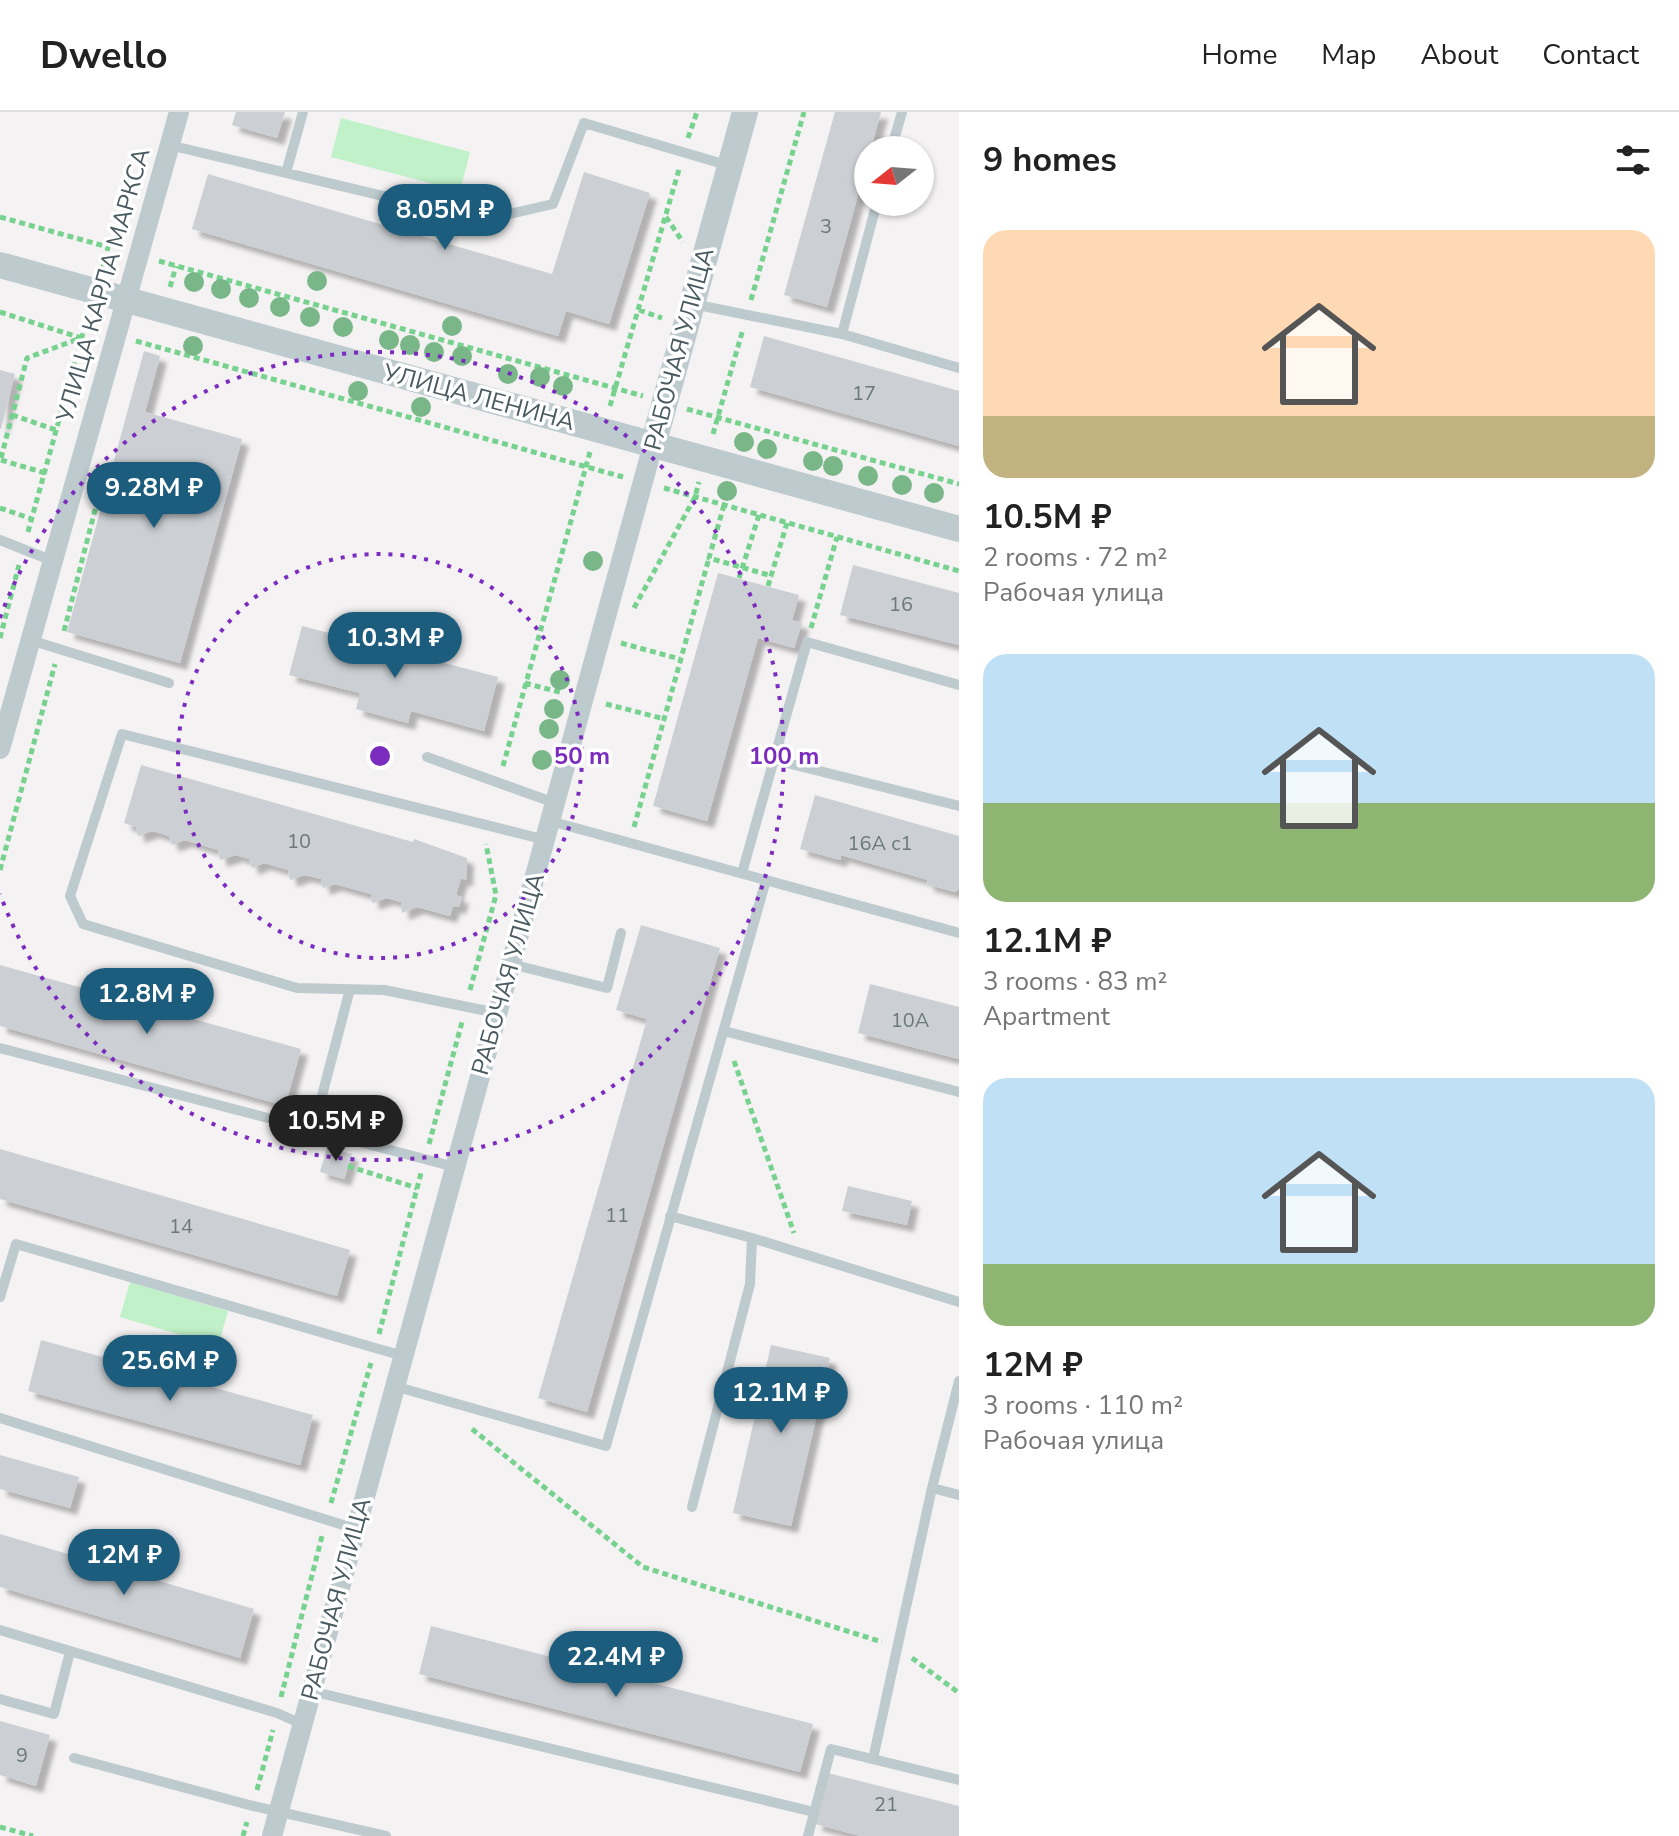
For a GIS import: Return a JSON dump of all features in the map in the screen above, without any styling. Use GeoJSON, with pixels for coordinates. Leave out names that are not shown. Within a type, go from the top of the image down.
{"type":"FeatureCollection","features":[{"type":"Feature","properties":{"kind":"street","name":"УЛИЦА КАРЛА МАРКСА"},"geometry":{"type":"LineString","coordinates":[[0,749],[179,112]]}},
{"type":"Feature","properties":{"kind":"street","name":"РАБОЧАЯ УЛИЦА"},"geometry":{"type":"LineString","coordinates":[[272,1836],[745,112]]}},
{"type":"Feature","properties":{"kind":"street","name":"УЛИЦА ЛЕНИНА"},"geometry":{"type":"LineString","coordinates":[[0,265],[959,529]]}},
{"type":"Feature","properties":{"kind":"lane"},"geometry":{"type":"LineString","coordinates":[[286,173],[303,112]]}},
{"type":"Feature","properties":{"kind":"lane"},"geometry":{"type":"LineString","coordinates":[[895,136],[902,112]]}},
{"type":"Feature","properties":{"kind":"lane"},"geometry":{"type":"LineString","coordinates":[[169,145],[484,220],[553,204],[585,118],[730,166]]}},
{"type":"Feature","properties":{"kind":"lane"},"geometry":{"type":"LineString","coordinates":[[842,334],[873,216]]}},
{"type":"Feature","properties":{"kind":"lane"},"geometry":{"type":"LineString","coordinates":[[692,303],[842,334],[959,368]]}},
{"type":"Feature","properties":{"kind":"lane"},"geometry":{"type":"LineString","coordinates":[[0,540],[53,561]]}},
{"type":"Feature","properties":{"kind":"lane"},"geometry":{"type":"LineString","coordinates":[[30,640],[169,683]]}},
{"type":"Feature","properties":{"kind":"lane"},"geometry":{"type":"LineString","coordinates":[[742,873],[807,642],[959,685]]}},
{"type":"Feature","properties":{"kind":"lane"},"geometry":{"type":"LineString","coordinates":[[497,1013],[384,990],[297,988],[83,924],[70,896],[122,734],[482,824],[550,821],[959,933]]}},
{"type":"Feature","properties":{"kind":"lane"},"geometry":{"type":"LineString","coordinates":[[427,757],[499,782],[550,821]]}},
{"type":"Feature","properties":{"kind":"lane"},"geometry":{"type":"LineString","coordinates":[[775,760],[959,806]]}},
{"type":"Feature","properties":{"kind":"lane"},"geometry":{"type":"LineString","coordinates":[[394,1386],[606,1446],[766,880]]}},
{"type":"Feature","properties":{"kind":"lane"},"geometry":{"type":"LineString","coordinates":[[511,964],[607,988],[621,933]]}},
{"type":"Feature","properties":{"kind":"lane"},"geometry":{"type":"LineString","coordinates":[[313,1130],[350,989]]}},
{"type":"Feature","properties":{"kind":"lane"},"geometry":{"type":"LineString","coordinates":[[724,1031],[959,1092]]}},
{"type":"Feature","properties":{"kind":"lane"},"geometry":{"type":"LineString","coordinates":[[0,1048],[455,1167]]}},
{"type":"Feature","properties":{"kind":"lane"},"geometry":{"type":"LineString","coordinates":[[670,1216],[959,1302]]}},
{"type":"Feature","properties":{"kind":"lane"},"geometry":{"type":"LineString","coordinates":[[692,1507],[750,1284],[752,1238]]}},
{"type":"Feature","properties":{"kind":"lane"},"geometry":{"type":"LineString","coordinates":[[0,1297],[16,1244],[403,1356]]}},
{"type":"Feature","properties":{"kind":"lane"},"geometry":{"type":"LineString","coordinates":[[873,1759],[932,1488],[959,1381]]}},
{"type":"Feature","properties":{"kind":"lane"},"geometry":{"type":"LineString","coordinates":[[0,1418],[356,1529]]}},
{"type":"Feature","properties":{"kind":"lane"},"geometry":{"type":"LineString","coordinates":[[932,1488],[959,1495]]}},
{"type":"Feature","properties":{"kind":"lane"},"geometry":{"type":"LineString","coordinates":[[0,1630],[277,1713],[302,1724]]}},
{"type":"Feature","properties":{"kind":"lane"},"geometry":{"type":"LineString","coordinates":[[0,1699],[54,1714],[70,1652]]}},
{"type":"Feature","properties":{"kind":"lane"},"geometry":{"type":"LineString","coordinates":[[311,1691],[814,1812]]}},
{"type":"Feature","properties":{"kind":"lane"},"geometry":{"type":"LineString","coordinates":[[808,1836],[831,1749],[959,1780]]}},
{"type":"Feature","properties":{"kind":"lane"},"geometry":{"type":"LineString","coordinates":[[74,1758],[253,1806],[386,1836]]}},
{"type":"Feature","properties":{"kind":"path"},"geometry":{"type":"LineString","coordinates":[[499,782],[584,467],[618,389],[683,152],[697,112]]}},
{"type":"Feature","properties":{"kind":"path"},"geometry":{"type":"LineString","coordinates":[[0,217],[108,247],[0,638]]}},
{"type":"Feature","properties":{"kind":"path"},"geometry":{"type":"LineString","coordinates":[[176,266],[959,484]]}},
{"type":"Feature","properties":{"kind":"path"},"geometry":{"type":"LineString","coordinates":[[0,312],[81,338]]}},
{"type":"Feature","properties":{"kind":"path"},"geometry":{"type":"LineString","coordinates":[[45,473],[0,461],[27,358],[81,338]]}},
{"type":"Feature","properties":{"kind":"path"},"geometry":{"type":"LineString","coordinates":[[133,357],[137,342],[959,571]]}},
{"type":"Feature","properties":{"kind":"path"},"geometry":{"type":"LineString","coordinates":[[12,415],[56,430]]}},
{"type":"Feature","properties":{"kind":"path"},"geometry":{"type":"LineString","coordinates":[[0,870],[98,496]]}},
{"type":"Feature","properties":{"kind":"path"},"geometry":{"type":"LineString","coordinates":[[630,615],[695,497]]}},
{"type":"Feature","properties":{"kind":"path"},"geometry":{"type":"LineString","coordinates":[[630,841],[724,505]]}},
{"type":"Feature","properties":{"kind":"path"},"geometry":{"type":"LineString","coordinates":[[0,508],[32,519]]}},
{"type":"Feature","properties":{"kind":"path"},"geometry":{"type":"LineString","coordinates":[[739,578],[759,515]]}},
{"type":"Feature","properties":{"kind":"path"},"geometry":{"type":"LineString","coordinates":[[768,586],[787,523]]}},
{"type":"Feature","properties":{"kind":"path"},"geometry":{"type":"LineString","coordinates":[[807,642],[837,537]]}},
{"type":"Feature","properties":{"kind":"path"},"geometry":{"type":"LineString","coordinates":[[709,558],[772,576]]}},
{"type":"Feature","properties":{"kind":"path"},"geometry":{"type":"LineString","coordinates":[[623,629],[616,642],[680,659]]}},
{"type":"Feature","properties":{"kind":"path"},"geometry":{"type":"LineString","coordinates":[[597,702],[665,719]]}},
{"type":"Feature","properties":{"kind":"path"},"geometry":{"type":"LineString","coordinates":[[243,1836],[496,895],[482,824]]}},
{"type":"Feature","properties":{"kind":"path"},"geometry":{"type":"LineString","coordinates":[[724,1031],[801,1253]]}},
{"type":"Feature","properties":{"kind":"path"},"geometry":{"type":"LineString","coordinates":[[348,1166],[417,1188]]}},
{"type":"Feature","properties":{"kind":"path"},"geometry":{"type":"LineString","coordinates":[[465,1423],[643,1567],[897,1647],[959,1693]]}},
{"type":"Feature","properties":{"kind":"path"},"geometry":{"type":"LineString","coordinates":[[0,1827],[33,1836]]}},
{"type":"Feature","properties":{"kind":"green space"},"geometry":{"type":"Polygon","coordinates":[[[341,118],[470,152],[460,191],[331,157],[341,118]]]}},
{"type":"Feature","properties":{"kind":"green space"},"geometry":{"type":"Polygon","coordinates":[[[130,1282],[228,1311],[218,1346],[120,1317],[130,1282]]]}},
{"type":"Feature","properties":{"kind":"building"},"geometry":{"type":"Polygon","coordinates":[[[236,112],[285,112],[277,138],[232,125],[236,112]]]}},
{"type":"Feature","properties":{"kind":"building"},"geometry":{"type":"Polygon","coordinates":[[[835,112],[881,112],[874,136],[854,136],[854,210],[827,307],[784,295],[835,112]]]}},
{"type":"Feature","properties":{"kind":"building"},"geometry":{"type":"Polygon","coordinates":[[[584,172],[650,193],[609,324],[566,311],[558,336],[192,229],[208,174],[552,274],[584,172]]]}},
{"type":"Feature","properties":{"kind":"building"},"geometry":{"type":"Polygon","coordinates":[[[764,336],[959,391],[959,446],[750,387],[764,336]]]}},
{"type":"Feature","properties":{"kind":"building"},"geometry":{"type":"Polygon","coordinates":[[[144,351],[160,356],[145,412],[242,439],[180,663],[67,632],[144,351]]]}},
{"type":"Feature","properties":{"kind":"building"},"geometry":{"type":"Polygon","coordinates":[[[0,370],[15,374],[1,429],[0,429],[0,370]]]}},
{"type":"Feature","properties":{"kind":"building"},"geometry":{"type":"Polygon","coordinates":[[[853,565],[959,593],[959,645],[840,615],[853,565]]]}},
{"type":"Feature","properties":{"kind":"building"},"geometry":{"type":"Polygon","coordinates":[[[718,573],[799,595],[792,620],[802,623],[794,648],[758,638],[707,821],[653,806],[718,573]]]}},
{"type":"Feature","properties":{"kind":"building"},"geometry":{"type":"Polygon","coordinates":[[[302,626],[498,677],[484,731],[411,711],[408,723],[356,709],[360,693],[289,675],[302,626]]]}},
{"type":"Feature","properties":{"kind":"building"},"geometry":{"type":"Polygon","coordinates":[[[141,765],[413,842],[414,839],[467,858],[466,880],[461,878],[456,895],[462,897],[459,907],[453,906],[450,916],[417,907],[402,913],[401,902],[387,898],[372,903],[371,894],[335,884],[323,888],[321,879],[305,875],[290,880],[288,870],[264,863],[252,868],[249,859],[236,855],[220,860],[218,850],[185,840],[172,845],[169,836],[152,831],[138,836],[136,827],[124,823],[141,765]]]}},
{"type":"Feature","properties":{"kind":"building"},"geometry":{"type":"Polygon","coordinates":[[[815,795],[959,836],[959,889],[955,892],[926,884],[928,880],[841,855],[840,860],[800,849],[815,795]]]}},
{"type":"Feature","properties":{"kind":"building"},"geometry":{"type":"Polygon","coordinates":[[[641,925],[720,948],[587,1412],[538,1398],[647,1019],[616,1010],[641,925]]]}},
{"type":"Feature","properties":{"kind":"building"},"geometry":{"type":"Polygon","coordinates":[[[0,965],[301,1049],[285,1106],[0,1026],[0,965]]]}},
{"type":"Feature","properties":{"kind":"building"},"geometry":{"type":"Polygon","coordinates":[[[870,984],[959,1007],[959,1059],[858,1033],[870,984]]]}},
{"type":"Feature","properties":{"kind":"building"},"geometry":{"type":"Polygon","coordinates":[[[327,1147],[352,1154],[344,1179],[320,1172],[327,1147]]]}},
{"type":"Feature","properties":{"kind":"building"},"geometry":{"type":"Polygon","coordinates":[[[0,1149],[350,1250],[337,1296],[0,1199],[0,1149]]]}},
{"type":"Feature","properties":{"kind":"building"},"geometry":{"type":"Polygon","coordinates":[[[848,1186],[912,1201],[907,1225],[842,1211],[848,1186]]]}},
{"type":"Feature","properties":{"kind":"building"},"geometry":{"type":"Polygon","coordinates":[[[41,1340],[313,1415],[300,1465],[28,1391],[41,1340]]]}},
{"type":"Feature","properties":{"kind":"building"},"geometry":{"type":"Polygon","coordinates":[[[771,1345],[830,1358],[791,1526],[733,1513],[771,1345]]]}},
{"type":"Feature","properties":{"kind":"building"},"geometry":{"type":"Polygon","coordinates":[[[0,1455],[79,1477],[70,1508],[0,1489],[0,1455]]]}},
{"type":"Feature","properties":{"kind":"building"},"geometry":{"type":"Polygon","coordinates":[[[0,1534],[254,1609],[240,1658],[0,1587],[0,1534]]]}},
{"type":"Feature","properties":{"kind":"building"},"geometry":{"type":"Polygon","coordinates":[[[431,1626],[813,1724],[800,1772],[419,1674],[431,1626]]]}},
{"type":"Feature","properties":{"kind":"building"},"geometry":{"type":"Polygon","coordinates":[[[0,1721],[50,1735],[36,1786],[0,1775],[0,1721]]]}},
{"type":"Feature","properties":{"kind":"building"},"geometry":{"type":"Polygon","coordinates":[[[828,1773],[959,1806],[959,1836],[861,1836],[815,1824],[828,1773]]]}}]}
